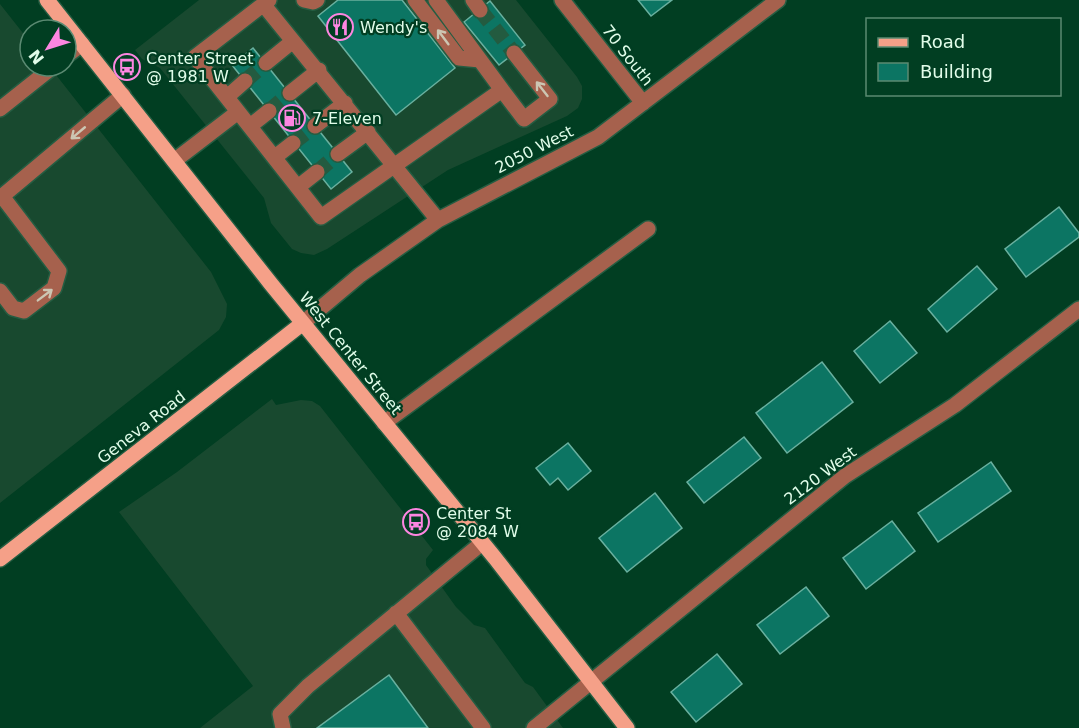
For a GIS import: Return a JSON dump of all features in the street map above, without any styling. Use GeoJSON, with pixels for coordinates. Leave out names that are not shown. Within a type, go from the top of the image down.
{"type":"FeatureCollection","features":[{"type":"Feature","properties":{"kind":"main road","name":"West Center Street"},"geometry":{"type":"LineString","coordinates":[[47,0],[303,323],[482,543],[627,728]]}},
{"type":"Feature","properties":{"kind":"main road","name":"Geneva Road"},"geometry":{"type":"LineString","coordinates":[[0,558],[303,323]]}},
{"type":"Feature","properties":{"kind":"street"},"geometry":{"type":"LineString","coordinates":[[304,0],[313,2],[317,0]]}},
{"type":"Feature","properties":{"kind":"street"},"geometry":{"type":"LineString","coordinates":[[415,0],[459,58],[480,60]]}},
{"type":"Feature","properties":{"kind":"street"},"geometry":{"type":"LineString","coordinates":[[436,0],[524,118],[550,99],[514,53]]}},
{"type":"Feature","properties":{"kind":"street","name":"70 South"},"geometry":{"type":"LineString","coordinates":[[562,0],[643,103]]}},
{"type":"Feature","properties":{"kind":"street","name":"2050 West"},"geometry":{"type":"LineString","coordinates":[[303,323],[351,282],[438,220],[598,137],[778,0]]}},
{"type":"Feature","properties":{"kind":"street"},"geometry":{"type":"LineString","coordinates":[[438,220],[394,163],[319,70],[293,41],[266,2],[195,57],[321,217],[394,163],[502,90]]}},
{"type":"Feature","properties":{"kind":"street"},"geometry":{"type":"LineString","coordinates":[[266,63],[293,41]]}},
{"type":"Feature","properties":{"kind":"street"},"geometry":{"type":"LineString","coordinates":[[78,47],[82,44]]}},
{"type":"Feature","properties":{"kind":"street"},"geometry":{"type":"LineString","coordinates":[[290,93],[319,70]]}},
{"type":"Feature","properties":{"kind":"street"},"geometry":{"type":"LineString","coordinates":[[0,109],[39,78]]}},
{"type":"Feature","properties":{"kind":"street"},"geometry":{"type":"LineString","coordinates":[[227,97],[245,81]]}},
{"type":"Feature","properties":{"kind":"street"},"geometry":{"type":"LineString","coordinates":[[0,291],[13,308],[24,311],[54,288],[58,272],[1,197],[123,95]]}},
{"type":"Feature","properties":{"kind":"street"},"geometry":{"type":"LineString","coordinates":[[315,126],[345,103]]}},
{"type":"Feature","properties":{"kind":"street"},"geometry":{"type":"LineString","coordinates":[[250,126],[268,111]]}},
{"type":"Feature","properties":{"kind":"street"},"geometry":{"type":"LineString","coordinates":[[174,161],[238,112]]}},
{"type":"Feature","properties":{"kind":"street"},"geometry":{"type":"LineString","coordinates":[[338,154],[368,132]]}},
{"type":"Feature","properties":{"kind":"street"},"geometry":{"type":"LineString","coordinates":[[275,158],[293,143]]}},
{"type":"Feature","properties":{"kind":"street"},"geometry":{"type":"LineString","coordinates":[[298,187],[317,172]]}},
{"type":"Feature","properties":{"kind":"street"},"geometry":{"type":"LineString","coordinates":[[384,423],[648,229]]}},
{"type":"Feature","properties":{"kind":"street","name":"2120 West"},"geometry":{"type":"LineString","coordinates":[[534,728],[845,476],[955,405],[1079,309]]}},
{"type":"Feature","properties":{"kind":"street"},"geometry":{"type":"LineString","coordinates":[[284,728],[280,714],[308,686],[482,543]]}},
{"type":"Feature","properties":{"kind":"street"},"geometry":{"type":"LineString","coordinates":[[396,613],[483,728]]}},
{"type":"Feature","properties":{"kind":"shaded area"},"geometry":{"type":"Polygon","coordinates":[[[199,0],[516,0],[577,77],[582,86],[582,99],[578,108],[567,116],[448,170],[327,249],[314,255],[301,253],[292,249],[271,223],[264,198],[160,68],[142,59],[135,50],[199,0]]]}},
{"type":"Feature","properties":{"kind":"shaded area"},"geometry":{"type":"Polygon","coordinates":[[[0,4],[18,27],[18,78],[58,78],[211,272],[227,304],[226,317],[219,330],[0,503],[0,4]]]}},
{"type":"Feature","properties":{"kind":"shaded area"},"geometry":{"type":"Polygon","coordinates":[[[272,399],[276,405],[301,400],[312,401],[320,406],[433,550],[426,559],[426,565],[456,607],[474,625],[485,628],[525,683],[533,687],[563,728],[200,728],[253,686],[119,512],[177,472],[272,399]]]}},
{"type":"Feature","properties":{"kind":"building"},"geometry":{"type":"Polygon","coordinates":[[[338,0],[402,0],[455,68],[396,115],[318,16],[338,0]]]}},
{"type":"Feature","properties":{"kind":"building"},"geometry":{"type":"Polygon","coordinates":[[[638,0],[672,0],[651,16],[638,0]]]}},
{"type":"Feature","properties":{"kind":"building"},"geometry":{"type":"Polygon","coordinates":[[[490,1],[525,45],[499,65],[464,22],[490,1]]]}},
{"type":"Feature","properties":{"kind":"building","name":"7-Eleven"},"geometry":{"type":"Polygon","coordinates":[[[253,48],[352,172],[331,189],[232,65],[253,48]]]}},
{"type":"Feature","properties":{"kind":"building"},"geometry":{"type":"Polygon","coordinates":[[[1059,207],[1079,233],[1079,237],[1026,277],[1005,249],[1059,207]]]}},
{"type":"Feature","properties":{"kind":"building"},"geometry":{"type":"Polygon","coordinates":[[[977,266],[997,289],[947,332],[928,309],[977,266]]]}},
{"type":"Feature","properties":{"kind":"building"},"geometry":{"type":"Polygon","coordinates":[[[890,321],[917,353],[880,383],[854,351],[890,321]]]}},
{"type":"Feature","properties":{"kind":"building"},"geometry":{"type":"Polygon","coordinates":[[[822,362],[853,402],[787,453],[756,413],[822,362]]]}},
{"type":"Feature","properties":{"kind":"building"},"geometry":{"type":"Polygon","coordinates":[[[744,437],[761,458],[704,503],[687,482],[744,437]]]}},
{"type":"Feature","properties":{"kind":"building"},"geometry":{"type":"Polygon","coordinates":[[[568,443],[591,471],[568,490],[558,478],[550,485],[536,468],[568,443]]]}},
{"type":"Feature","properties":{"kind":"building"},"geometry":{"type":"Polygon","coordinates":[[[991,462],[1011,491],[938,542],[918,513],[991,462]]]}},
{"type":"Feature","properties":{"kind":"building"},"geometry":{"type":"Polygon","coordinates":[[[655,493],[682,528],[627,572],[599,538],[655,493]]]}},
{"type":"Feature","properties":{"kind":"building"},"geometry":{"type":"Polygon","coordinates":[[[892,521],[915,551],[866,589],[843,558],[892,521]]]}},
{"type":"Feature","properties":{"kind":"building"},"geometry":{"type":"Polygon","coordinates":[[[806,587],[829,616],[780,654],[757,625],[806,587]]]}},
{"type":"Feature","properties":{"kind":"building"},"geometry":{"type":"Polygon","coordinates":[[[717,654],[742,684],[696,722],[671,692],[717,654]]]}},
{"type":"Feature","properties":{"kind":"building"},"geometry":{"type":"Polygon","coordinates":[[[389,675],[428,728],[317,728],[389,675]]]}},
{"type":"Feature","properties":{"kind":"tunnel"},"geometry":{"type":"LineString","coordinates":[[480,10],[514,53]]}},
{"type":"Feature","properties":{"kind":"tunnel"},"geometry":{"type":"LineString","coordinates":[[245,81],[266,63]]}},
{"type":"Feature","properties":{"kind":"tunnel"},"geometry":{"type":"LineString","coordinates":[[269,111],[290,93]]}},
{"type":"Feature","properties":{"kind":"tunnel"},"geometry":{"type":"LineString","coordinates":[[293,143],[315,126]]}},
{"type":"Feature","properties":{"kind":"tunnel"},"geometry":{"type":"LineString","coordinates":[[317,172],[338,154]]}},
{"type":"Feature","properties":{"kind":"place","name":"Wendy's"},"geometry":{"type":"Point","coordinates":[340,27]}},
{"type":"Feature","properties":{"kind":"place","name":"Center Street @ 1981 W"},"geometry":{"type":"Point","coordinates":[127,67]}},
{"type":"Feature","properties":{"kind":"place","name":"7-Eleven"},"geometry":{"type":"Point","coordinates":[292,118]}},
{"type":"Feature","properties":{"kind":"place","name":"Center St @ 2084 W"},"geometry":{"type":"Point","coordinates":[416,522]}}]}
